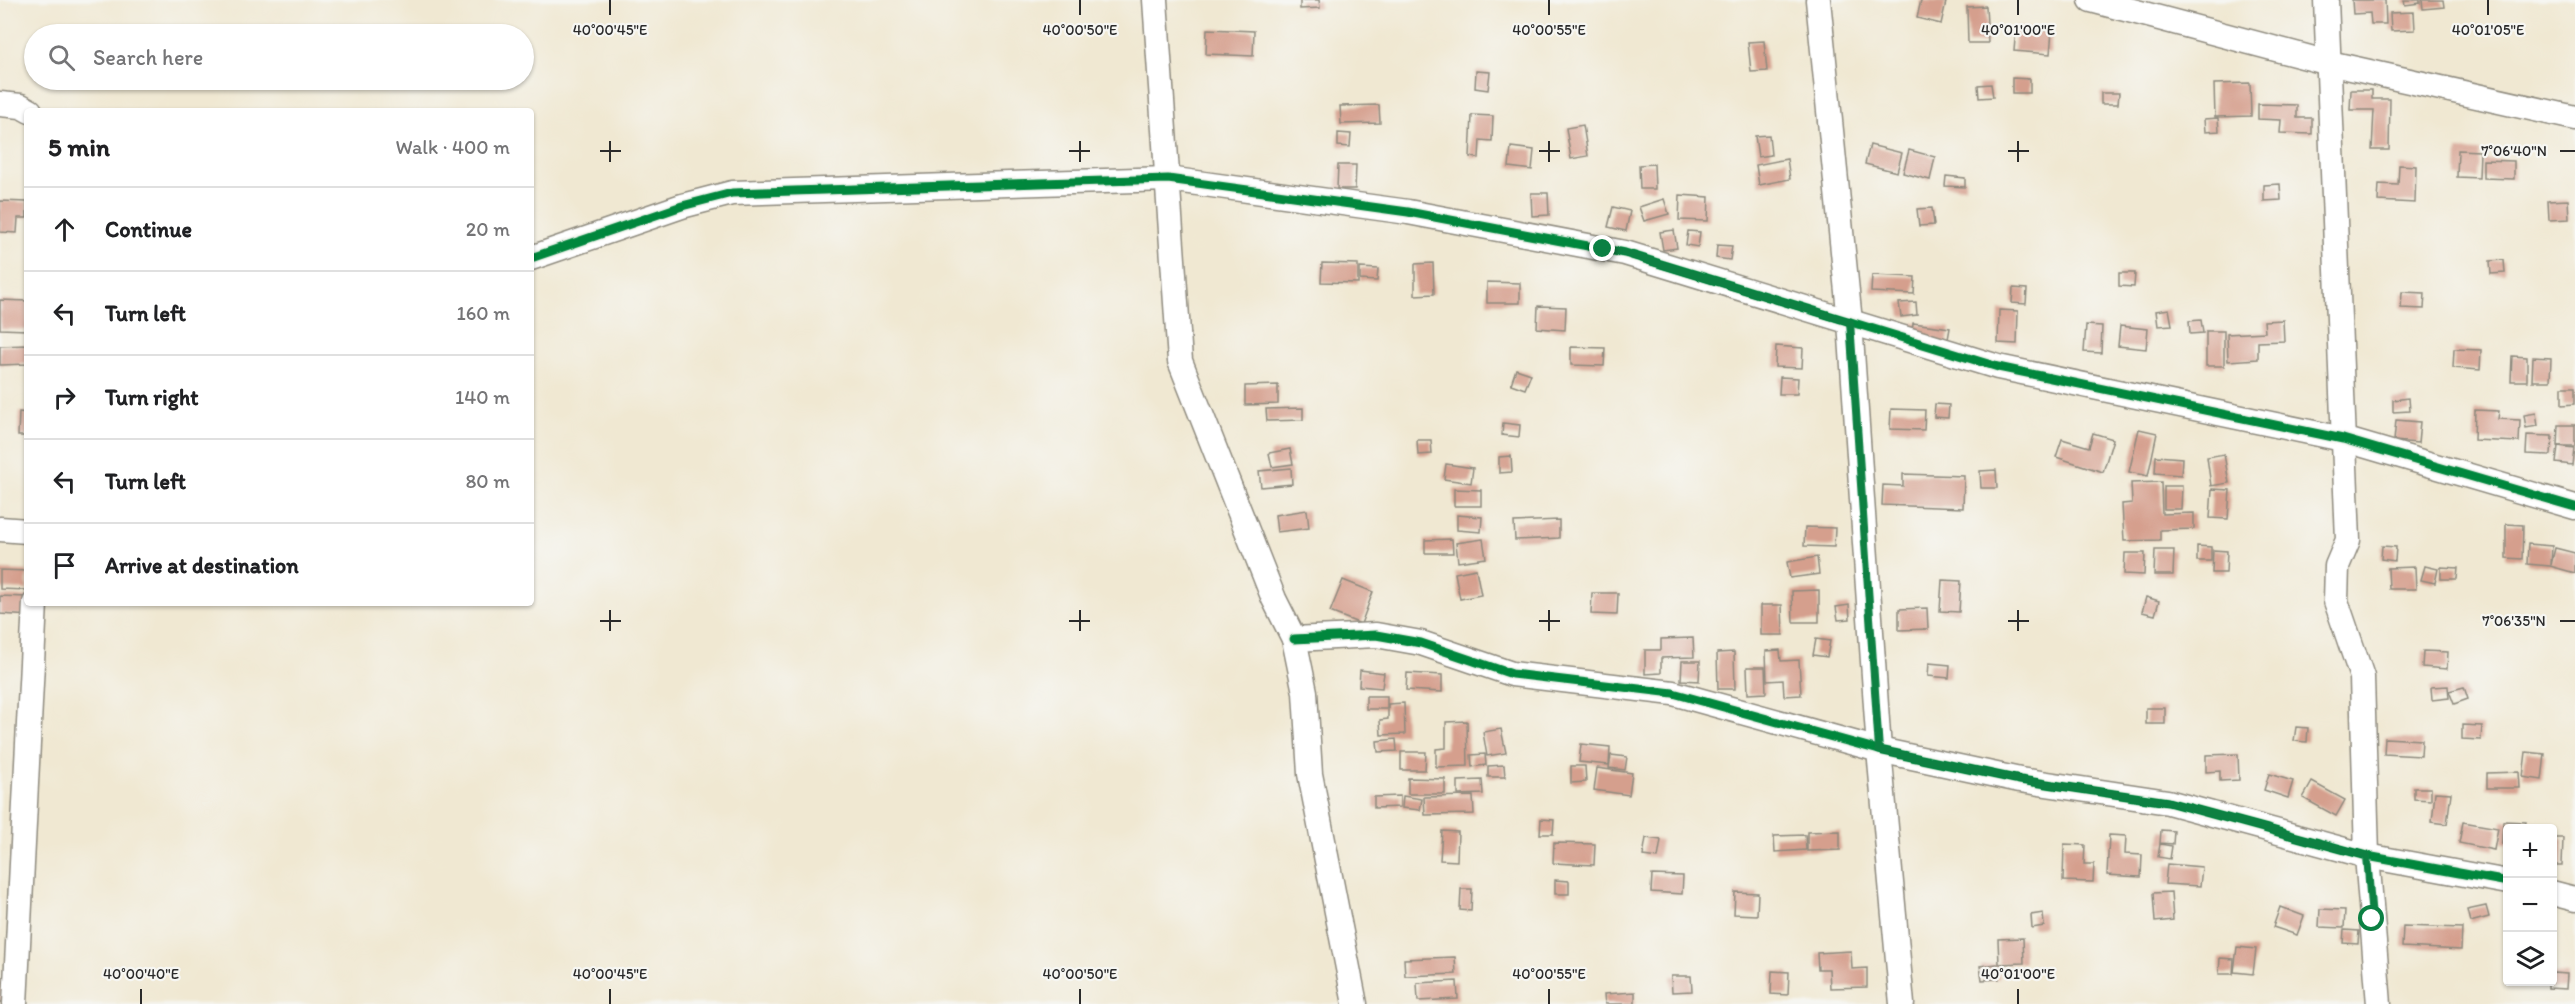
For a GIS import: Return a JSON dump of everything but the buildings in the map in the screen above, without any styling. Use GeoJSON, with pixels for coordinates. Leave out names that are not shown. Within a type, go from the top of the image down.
{"type":"FeatureCollection","features":[{"type":"Feature","properties":{"kind":"street"},"geometry":{"type":"LineString","coordinates":[[1155,0],[1180,361],[1274,599],[1294,639],[1305,692],[1310,774],[1355,1004]]}},
{"type":"Feature","properties":{"kind":"street"},"geometry":{"type":"LineString","coordinates":[[1818,0],[1850,322],[1879,750],[1902,1004]]}},
{"type":"Feature","properties":{"kind":"street"},"geometry":{"type":"LineString","coordinates":[[2091,0],[2329,63],[2575,118]]}},
{"type":"Feature","properties":{"kind":"street"},"geometry":{"type":"LineString","coordinates":[[2326,0],[2348,540],[2337,566],[2336,602],[2362,677],[2367,856],[2379,1004]]}},
{"type":"Feature","properties":{"kind":"street"},"geometry":{"type":"LineString","coordinates":[[0,104],[25,108]]}},
{"type":"Feature","properties":{"kind":"street"},"geometry":{"type":"LineString","coordinates":[[534,257],[681,206],[732,193],[1168,179],[1408,212],[1624,253],[1998,367],[2343,439],[2575,507]]}},
{"type":"Feature","properties":{"kind":"street"},"geometry":{"type":"LineString","coordinates":[[0,529],[24,531]]}},
{"type":"Feature","properties":{"kind":"street"},"geometry":{"type":"LineString","coordinates":[[15,1004],[35,606]]}},
{"type":"Feature","properties":{"kind":"street"},"geometry":{"type":"LineString","coordinates":[[1294,639],[1376,635],[1421,643],[1512,674],[1672,693],[1879,750],[2020,780],[2168,802],[2367,856],[2503,881]]}},
{"type":"Feature","properties":{"kind":"street"},"geometry":{"type":"LineString","coordinates":[[2557,894],[2575,899]]}},
{"type":"Feature","properties":{"kind":"cycle path"},"geometry":{"type":"LineString","coordinates":[[534,257],[682,206],[732,193],[1168,179],[1408,212],[1625,253],[1998,367],[2343,439],[2575,507]]}},
{"type":"Feature","properties":{"kind":"cycle path"},"geometry":{"type":"LineString","coordinates":[[1294,639],[1376,635],[1421,643],[1512,674],[1673,693],[1879,750],[2020,780],[2168,802],[2367,856],[2503,881]]}},
{"type":"Feature","properties":{"kind":"route"},"geometry":{"type":"LineString","coordinates":[[1603,249],[1624,253],[1850,322],[1879,750],[2020,780],[2168,802],[2367,856],[2372,919]]}}]}
